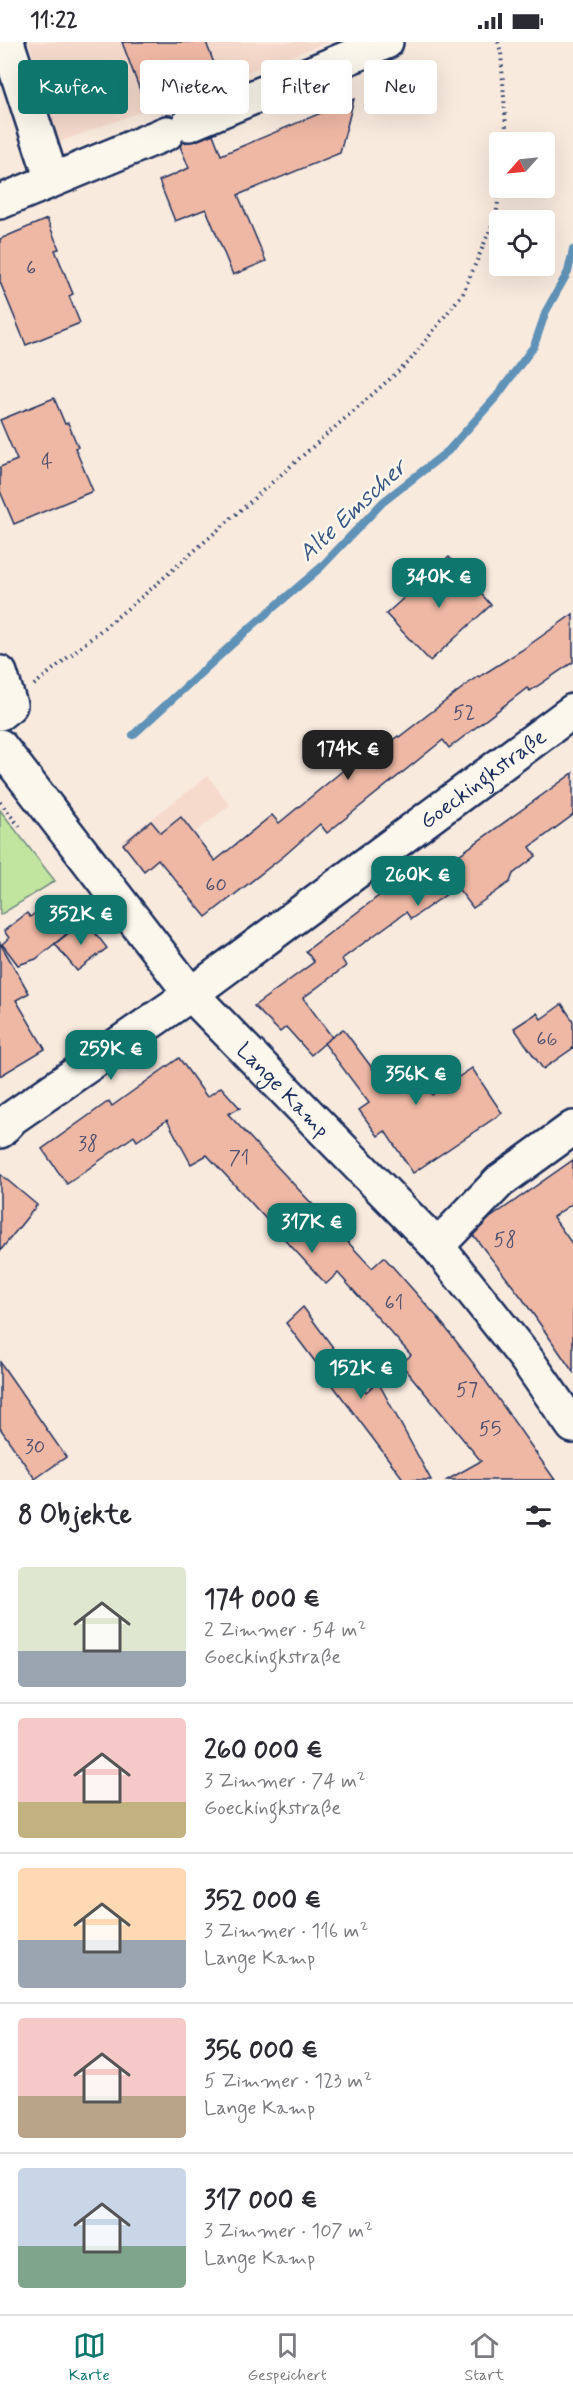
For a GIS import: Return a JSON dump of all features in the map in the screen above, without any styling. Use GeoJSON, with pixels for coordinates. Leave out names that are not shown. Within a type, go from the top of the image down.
{"type":"FeatureCollection","features":[{"type":"Feature","properties":{"kind":"street"},"geometry":{"type":"LineString","coordinates":[[8,42],[52,180]]}},
{"type":"Feature","properties":{"kind":"street"},"geometry":{"type":"LineString","coordinates":[[0,202],[386,42]]}},
{"type":"Feature","properties":{"kind":"street"},"geometry":{"type":"LineString","coordinates":[[0,673],[5,709]]}},
{"type":"Feature","properties":{"kind":"street","name":"Goeckingkstraße"},"geometry":{"type":"LineString","coordinates":[[0,1131],[12,1118],[191,994],[573,711]]}},
{"type":"Feature","properties":{"kind":"street","name":"Lange Kamp"},"geometry":{"type":"LineString","coordinates":[[0,746],[191,994],[436,1246],[525,1357],[573,1426]]}},
{"type":"Feature","properties":{"kind":"street"},"geometry":{"type":"LineString","coordinates":[[436,1246],[500,1181],[573,1128]]}},
{"type":"Feature","properties":{"kind":"path"},"geometry":{"type":"LineString","coordinates":[[498,42],[501,52],[506,132]]}},
{"type":"Feature","properties":{"kind":"path"},"geometry":{"type":"LineString","coordinates":[[5,709],[144,595],[408,363],[463,292],[496,216],[499,198]]}},
{"type":"Feature","properties":{"kind":"shaded area"},"geometry":{"type":"Polygon","coordinates":[[[29,42],[329,42],[280,60],[261,60],[261,67],[249,72],[249,60],[140,60],[140,112],[59,142],[51,114],[128,114],[128,60],[34,60],[29,42]]]}},
{"type":"Feature","properties":{"kind":"shaded area"},"geometry":{"type":"Polygon","coordinates":[[[208,776],[230,805],[145,872],[121,842],[208,776]]]}},
{"type":"Feature","properties":{"kind":"green space"},"geometry":{"type":"Polygon","coordinates":[[[0,810],[55,881],[0,915],[0,810]]]}},
{"type":"Feature","properties":{"kind":"building"},"geometry":{"type":"Polygon","coordinates":[[[122,42],[206,42],[213,60],[140,60],[140,90],[122,42]]]}},
{"type":"Feature","properties":{"kind":"building"},"geometry":{"type":"Polygon","coordinates":[[[318,114],[350,114],[340,153],[238,195],[266,261],[233,275],[206,209],[175,221],[159,181],[189,168],[180,146],[182,143],[196,141],[213,134],[221,155],[318,114]]]}},
{"type":"Feature","properties":{"kind":"building"},"geometry":{"type":"Polygon","coordinates":[[[47,219],[59,249],[55,250],[73,294],[69,296],[80,323],[26,345],[0,282],[0,239],[47,219]]]}},
{"type":"Feature","properties":{"kind":"building"},"geometry":{"type":"Polygon","coordinates":[[[54,398],[65,424],[68,423],[78,447],[75,448],[93,491],[14,524],[0,491],[0,467],[17,460],[0,420],[54,398]]]}},
{"type":"Feature","properties":{"kind":"building"},"geometry":{"type":"Polygon","coordinates":[[[449,557],[491,605],[430,661],[386,614],[449,557]]]}},
{"type":"Feature","properties":{"kind":"building"},"geometry":{"type":"Polygon","coordinates":[[[573,614],[573,662],[530,691],[527,688],[449,748],[443,740],[327,833],[320,824],[285,855],[206,917],[158,859],[144,871],[123,844],[151,821],[161,833],[181,817],[215,861],[272,815],[279,823],[346,768],[349,772],[478,676],[522,650],[573,614]]]}},
{"type":"Feature","properties":{"kind":"building"},"geometry":{"type":"Polygon","coordinates":[[[573,773],[573,815],[530,847],[536,856],[513,874],[510,882],[473,908],[457,887],[411,919],[406,912],[342,959],[346,966],[303,998],[332,1037],[311,1055],[286,1027],[280,1032],[254,1006],[314,962],[306,951],[388,889],[409,875],[417,885],[573,773]]]}},
{"type":"Feature","properties":{"kind":"building"},"geometry":{"type":"Polygon","coordinates":[[[48,903],[70,931],[36,959],[18,965],[2,944],[9,938],[4,931],[27,913],[30,917],[48,903]]]}},
{"type":"Feature","properties":{"kind":"building"},"geometry":{"type":"Polygon","coordinates":[[[85,920],[107,948],[77,971],[55,944],[85,920]]]}},
{"type":"Feature","properties":{"kind":"building"},"geometry":{"type":"Polygon","coordinates":[[[0,943],[29,993],[16,1000],[45,1049],[0,1076],[0,943]]]}},
{"type":"Feature","properties":{"kind":"building"},"geometry":{"type":"Polygon","coordinates":[[[562,1004],[573,1021],[573,1048],[543,1069],[514,1028],[537,1013],[541,1019],[562,1004]]]}},
{"type":"Feature","properties":{"kind":"building"},"geometry":{"type":"Polygon","coordinates":[[[343,1029],[384,1084],[412,1065],[432,1095],[472,1068],[502,1113],[413,1173],[385,1131],[378,1136],[359,1110],[369,1103],[324,1043],[343,1029]]]}},
{"type":"Feature","properties":{"kind":"building"},"geometry":{"type":"Polygon","coordinates":[[[179,1058],[207,1097],[221,1087],[240,1108],[228,1114],[372,1268],[384,1257],[438,1318],[473,1363],[555,1480],[447,1480],[481,1461],[401,1364],[411,1355],[338,1273],[326,1284],[207,1155],[191,1164],[167,1120],[137,1141],[134,1136],[67,1184],[42,1149],[109,1101],[112,1106],[179,1058]]]}},
{"type":"Feature","properties":{"kind":"building"},"geometry":{"type":"Polygon","coordinates":[[[573,1160],[573,1203],[553,1217],[573,1245],[573,1372],[522,1298],[473,1235],[490,1218],[573,1160]]]}},
{"type":"Feature","properties":{"kind":"building"},"geometry":{"type":"Polygon","coordinates":[[[0,1174],[37,1205],[0,1251],[0,1174]]]}},
{"type":"Feature","properties":{"kind":"building"},"geometry":{"type":"Polygon","coordinates":[[[303,1307],[366,1392],[378,1382],[431,1480],[404,1480],[286,1323],[303,1307]]]}},
{"type":"Feature","properties":{"kind":"building"},"geometry":{"type":"Polygon","coordinates":[[[0,1362],[66,1457],[35,1479],[0,1428],[0,1362]]]}},
{"type":"Feature","properties":{"kind":"waterway","name":"Alte Emscher"},"geometry":{"type":"LineString","coordinates":[[133,735],[252,626],[320,568],[383,502],[448,451],[497,396],[534,346],[546,311],[568,272],[573,250]]}}]}
